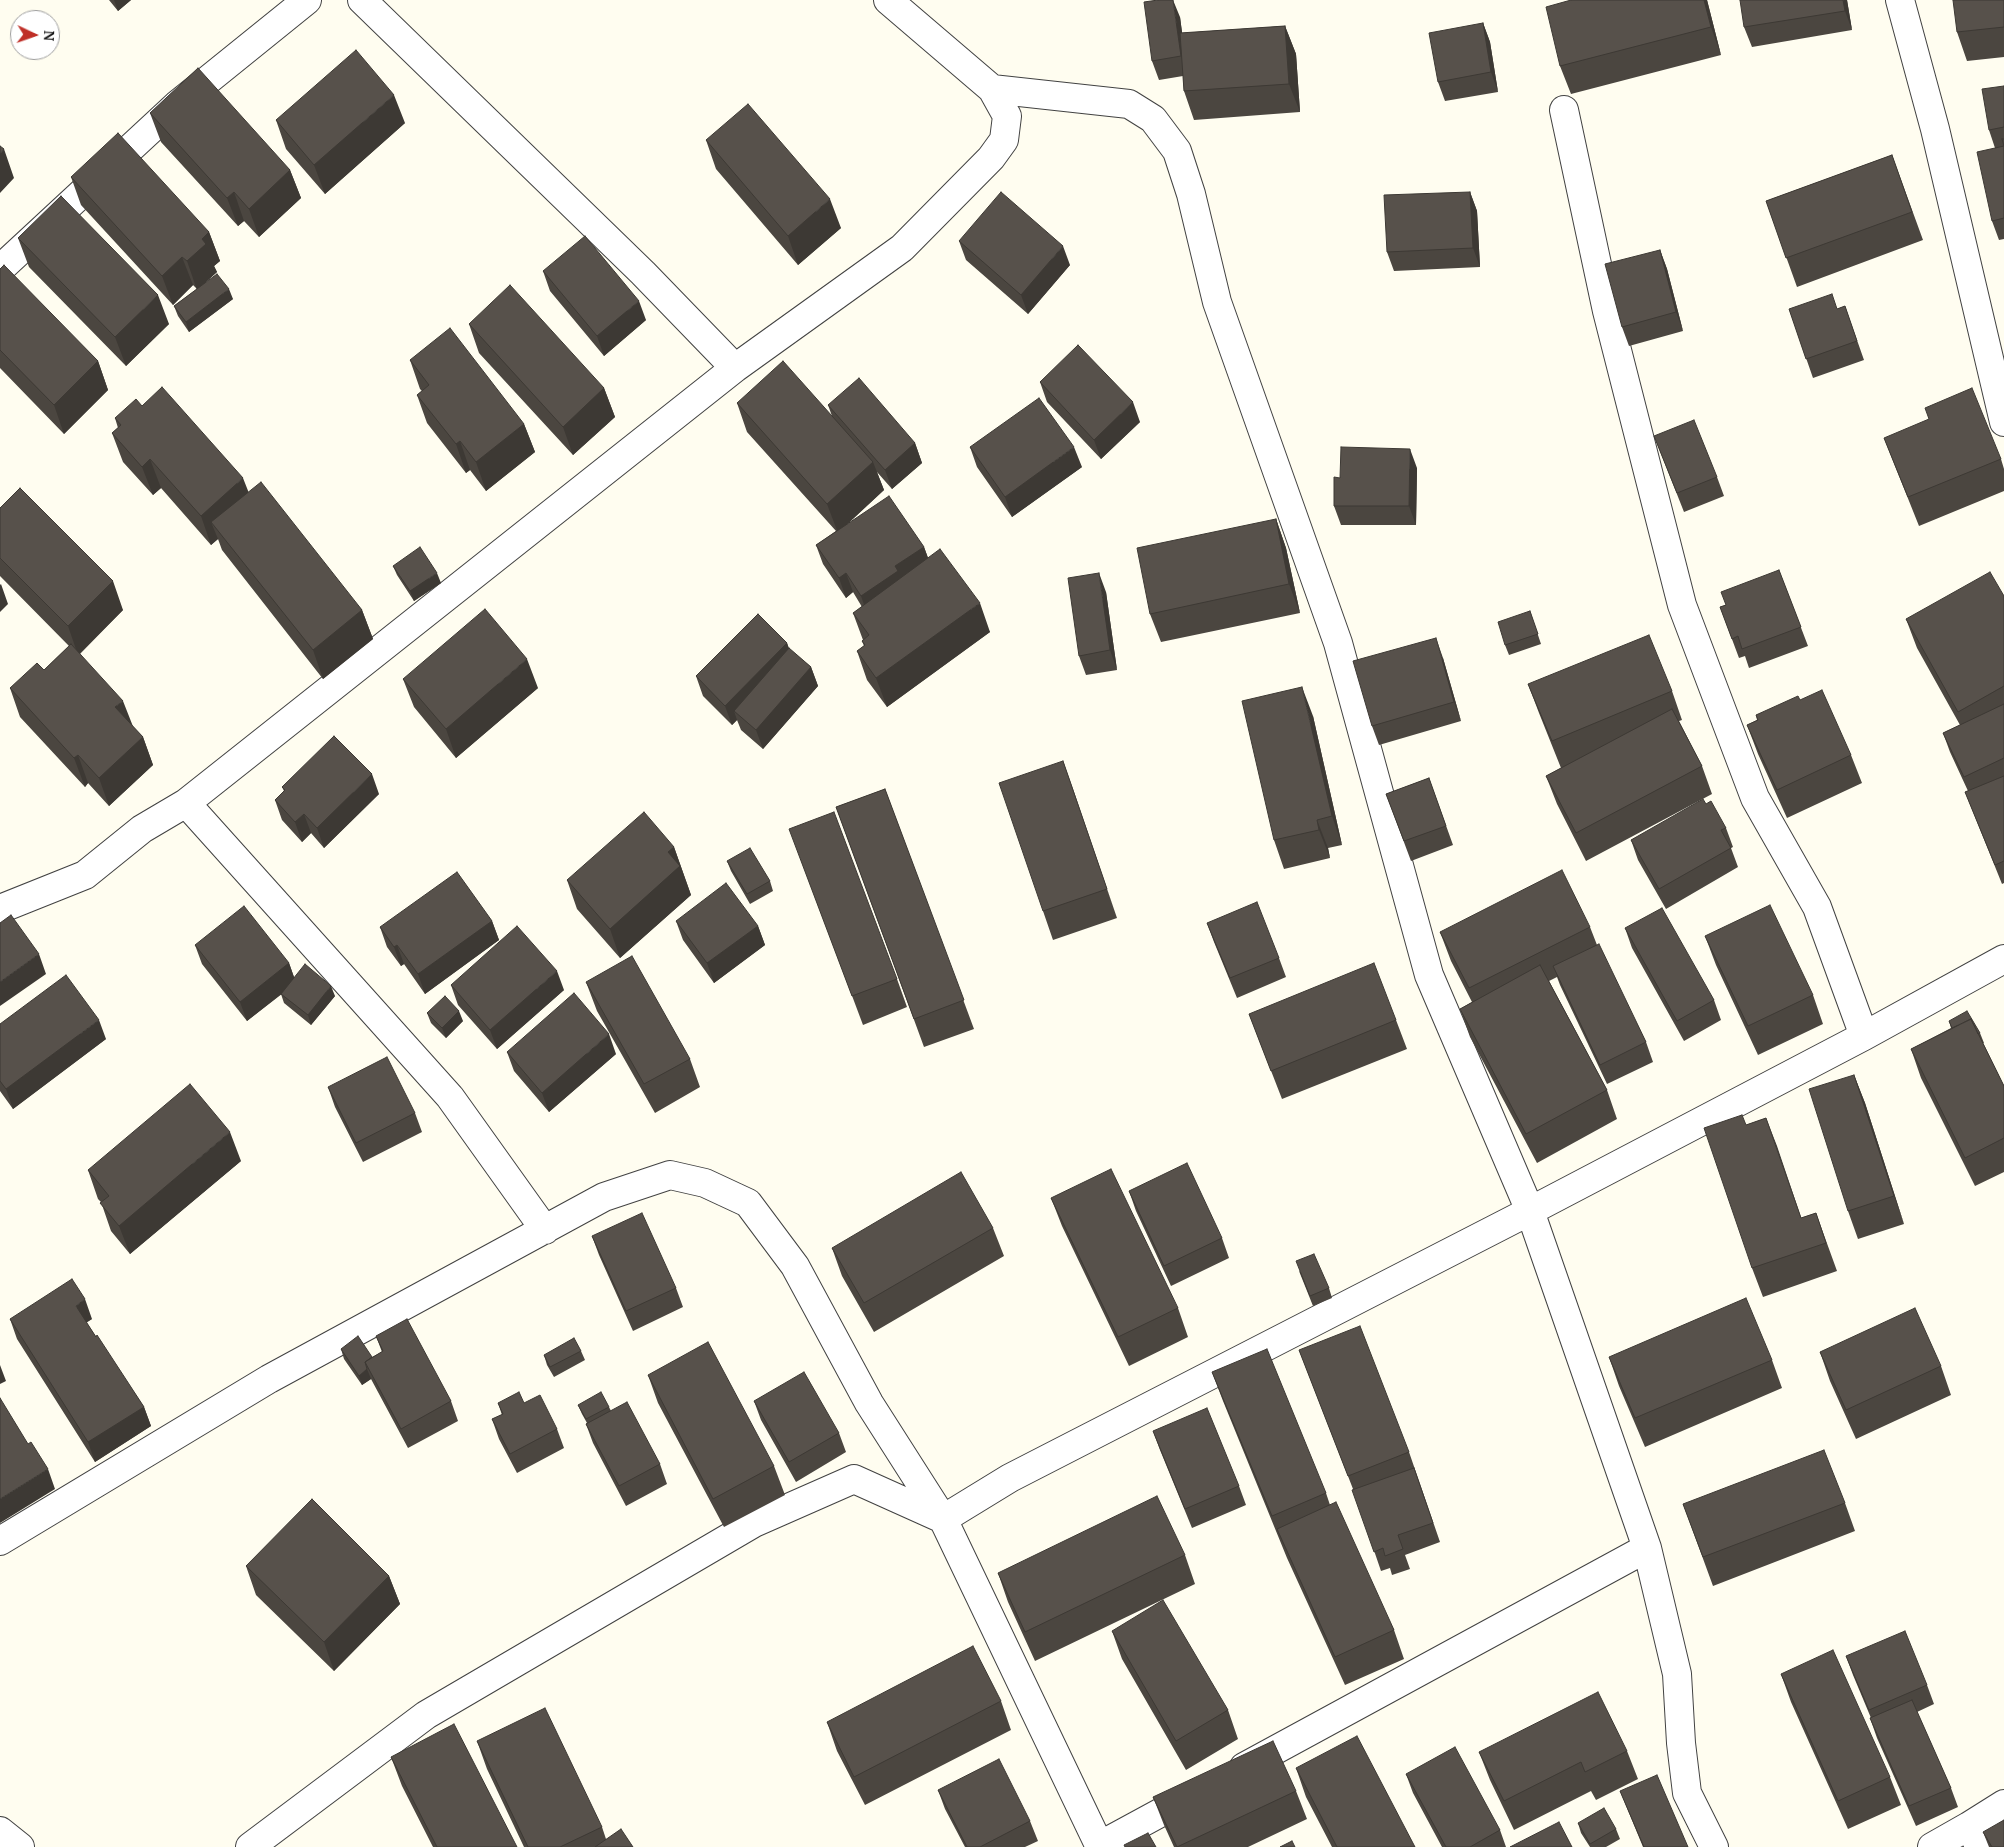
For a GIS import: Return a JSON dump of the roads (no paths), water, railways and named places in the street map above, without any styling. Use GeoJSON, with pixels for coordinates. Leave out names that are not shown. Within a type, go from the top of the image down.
{"type":"FeatureCollection","features":[{"type":"Feature","properties":{"kind":"street"},"geometry":{"type":"LineString","coordinates":[[0,269],[177,105],[307,0]]}},
{"type":"Feature","properties":{"kind":"street"},"geometry":{"type":"LineString","coordinates":[[362,0],[644,273],[735,368]]}},
{"type":"Feature","properties":{"kind":"street"},"geometry":{"type":"LineString","coordinates":[[0,909],[85,875],[142,829],[186,803],[735,368],[902,248],[991,158],[1004,140],[1007,116],[992,89],[888,0]]}},
{"type":"Feature","properties":{"kind":"street"},"geometry":{"type":"LineString","coordinates":[[1900,0],[1935,129],[2004,422]]}},
{"type":"Feature","properties":{"kind":"street"},"geometry":{"type":"LineString","coordinates":[[992,89],[1129,104],[1153,119],[1177,151],[1191,194],[1218,302],[1338,643],[1429,975],[1530,1211],[1647,1548],[1677,1674],[1681,1743],[1687,1793],[1714,1847]]}},
{"type":"Feature","properties":{"kind":"street"},"geometry":{"type":"LineString","coordinates":[[1564,110],[1607,311],[1682,606],[1755,798],[1817,907],[1864,1036]]}},
{"type":"Feature","properties":{"kind":"street"},"geometry":{"type":"LineString","coordinates":[[186,803],[450,1097],[545,1230]]}},
{"type":"Feature","properties":{"kind":"street"},"geometry":{"type":"LineString","coordinates":[[943,1519],[1010,1478],[1530,1211],[1864,1036],[2004,959]]}},
{"type":"Feature","properties":{"kind":"street"},"geometry":{"type":"LineString","coordinates":[[0,1541],[269,1379],[604,1198],[670,1175],[705,1183],[748,1203],[795,1266],[869,1403],[943,1519],[1100,1847],[1647,1548]]}},
{"type":"Feature","properties":{"kind":"street"},"geometry":{"type":"LineString","coordinates":[[250,1847],[426,1715],[754,1523],[854,1479],[943,1519]]}},
{"type":"Feature","properties":{"kind":"street"},"geometry":{"type":"LineString","coordinates":[[1932,1847],[1975,1836],[2004,1804]]}},
{"type":"Feature","properties":{"kind":"street"},"geometry":{"type":"LineString","coordinates":[[0,1831],[20,1847]]}}]}
